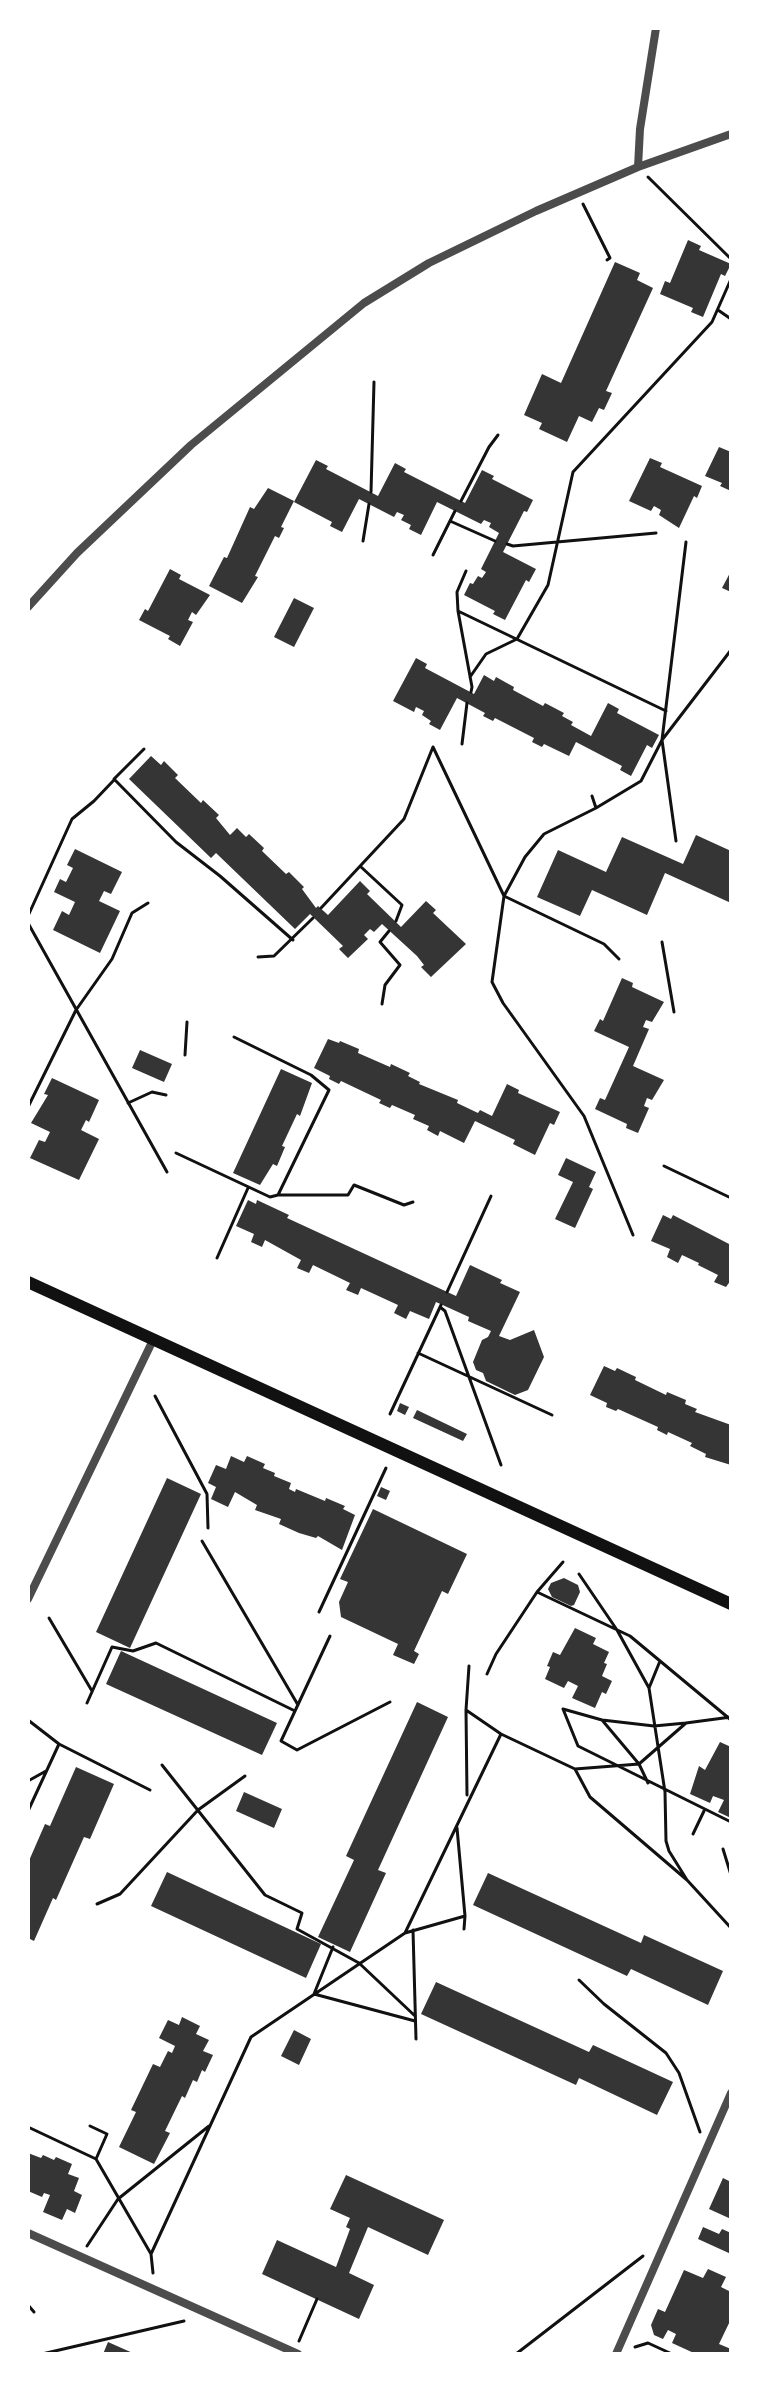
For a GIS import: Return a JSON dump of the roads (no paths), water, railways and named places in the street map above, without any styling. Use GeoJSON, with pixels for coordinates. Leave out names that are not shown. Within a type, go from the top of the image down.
{"type":"FeatureCollection","features":[{"type":"Feature","properties":{"kind":"main road"},"geometry":{"type":"LineString","coordinates":[[28,1282],[731,1604]]}},
{"type":"Feature","properties":{"kind":"street"},"geometry":{"type":"LineString","coordinates":[[638,167],[640,129],[656,28]]}},
{"type":"Feature","properties":{"kind":"street"},"geometry":{"type":"LineString","coordinates":[[28,607],[77,553],[191,445],[364,303],[429,263],[577,193],[638,167],[731,134]]}},
{"type":"Feature","properties":{"kind":"street"},"geometry":{"type":"LineString","coordinates":[[28,1599],[154,1338]]}},
{"type":"Feature","properties":{"kind":"street"},"geometry":{"type":"LineString","coordinates":[[616,2354],[731,2093]]}},
{"type":"Feature","properties":{"kind":"street"},"geometry":{"type":"LineString","coordinates":[[28,2233],[297,2353]]}}]}
